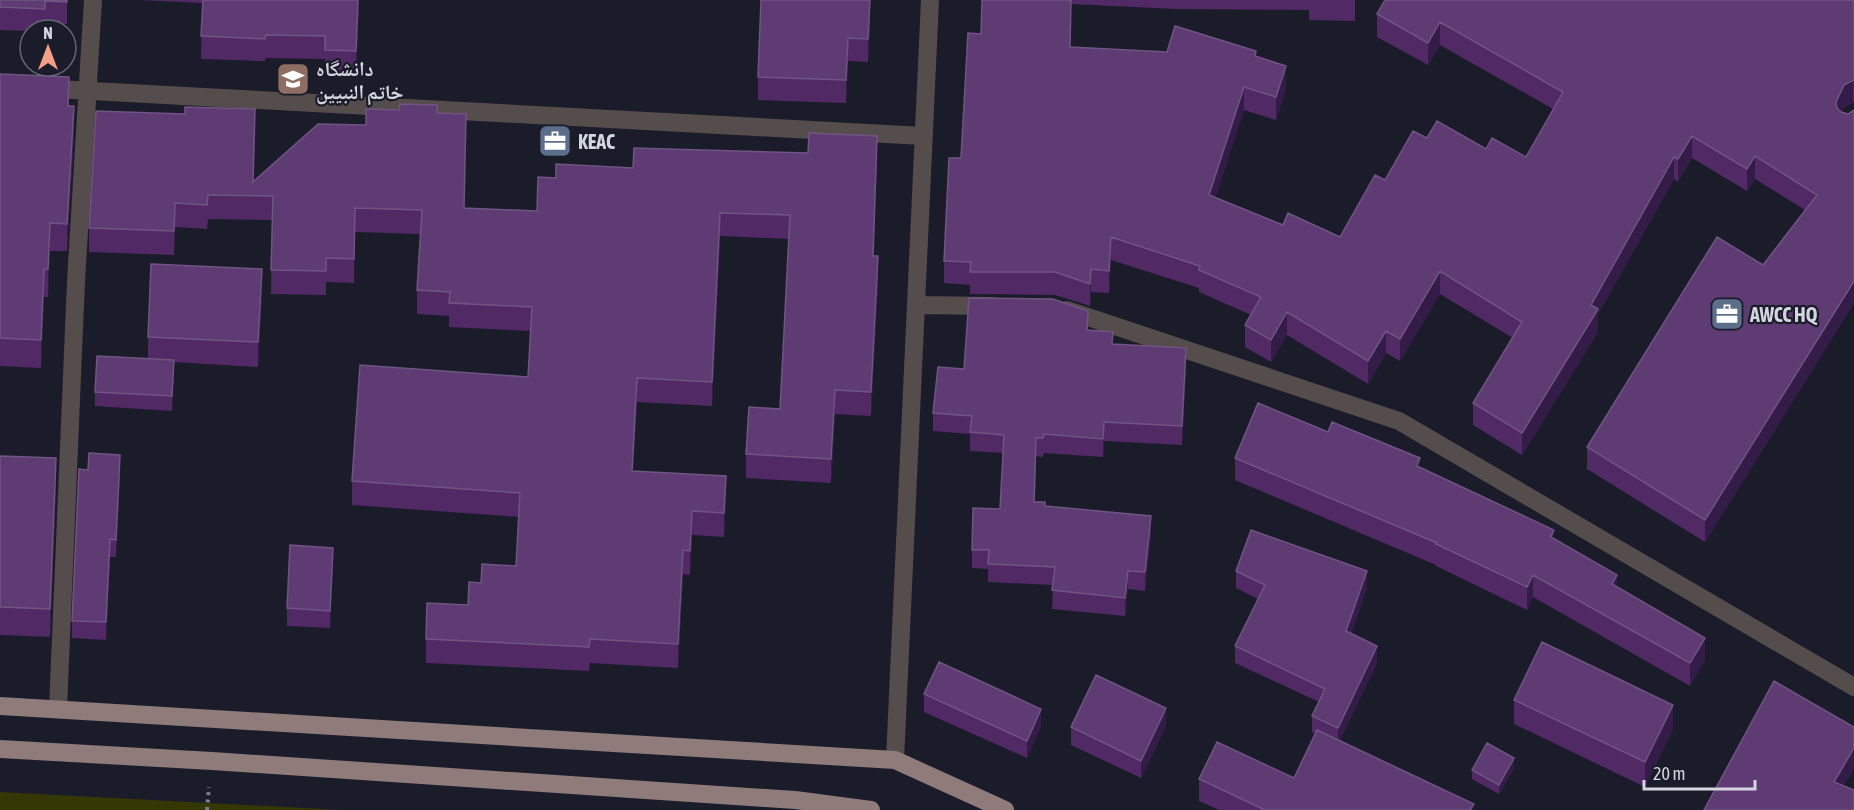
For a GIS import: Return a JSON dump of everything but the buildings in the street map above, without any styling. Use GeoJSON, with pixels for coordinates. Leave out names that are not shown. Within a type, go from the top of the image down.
{"type":"FeatureCollection","features":[{"type":"Feature","properties":{"kind":"main road"},"geometry":{"type":"LineString","coordinates":[[0,706],[895,760],[1005,810]]}},
{"type":"Feature","properties":{"kind":"main road"},"geometry":{"type":"LineString","coordinates":[[0,749],[795,800],[871,810]]}},
{"type":"Feature","properties":{"kind":"street"},"geometry":{"type":"LineString","coordinates":[[58,709],[76,280],[93,0]]}},
{"type":"Feature","properties":{"kind":"street"},"geometry":{"type":"LineString","coordinates":[[895,760],[930,0]]}},
{"type":"Feature","properties":{"kind":"street"},"geometry":{"type":"LineString","coordinates":[[0,86],[923,136]]}},
{"type":"Feature","properties":{"kind":"street"},"geometry":{"type":"LineString","coordinates":[[917,304],[1009,306]]}},
{"type":"Feature","properties":{"kind":"street"},"geometry":{"type":"LineString","coordinates":[[1055,306],[1399,421],[1854,687]]}},
{"type":"Feature","properties":{"kind":"shaded area"},"geometry":{"type":"Polygon","coordinates":[[[0,792],[342,810],[0,810],[0,792]]]}},
{"type":"Feature","properties":{"kind":"place","name":"دانشگاه خاتم النبیین"},"geometry":{"type":"Point","coordinates":[293,79]}},
{"type":"Feature","properties":{"kind":"place","name":"KEAC"},"geometry":{"type":"Point","coordinates":[555,141]}},
{"type":"Feature","properties":{"kind":"place","name":"AWCC HQ"},"geometry":{"type":"Point","coordinates":[1727,314]}}]}
